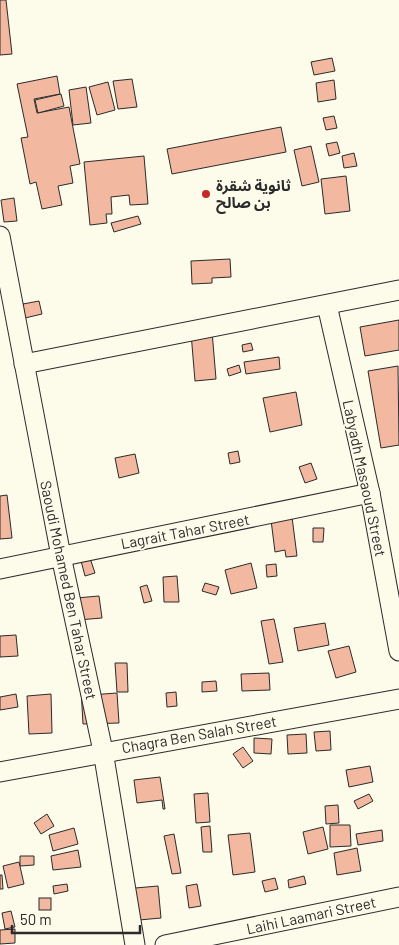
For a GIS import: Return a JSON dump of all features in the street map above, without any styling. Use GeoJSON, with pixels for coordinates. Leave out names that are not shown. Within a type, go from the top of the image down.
{"type":"FeatureCollection","features":[{"type":"Feature","properties":{"kind":"street","name":"Saoudi Mohamed Ben Tahar Street"},"geometry":{"type":"LineString","coordinates":[[0,236],[61,556],[103,751],[135,945]]}},
{"type":"Feature","properties":{"kind":"street"},"geometry":{"type":"LineString","coordinates":[[24,364],[399,290]]}},
{"type":"Feature","properties":{"kind":"street","name":"Labyadh Masaoud Street"},"geometry":{"type":"LineString","coordinates":[[327,305],[370,493],[399,651]]}},
{"type":"Feature","properties":{"kind":"street","name":"Lagrait Tahar Street"},"geometry":{"type":"LineString","coordinates":[[0,569],[370,493]]}},
{"type":"Feature","properties":{"kind":"street","name":"Chagra Ben Salah Street"},"geometry":{"type":"LineString","coordinates":[[0,772],[103,751],[399,699]]}},
{"type":"Feature","properties":{"kind":"street","name":"Laihi Laamari Street"},"geometry":{"type":"LineString","coordinates":[[165,945],[399,897]]}},
{"type":"Feature","properties":{"kind":"building"},"geometry":{"type":"Polygon","coordinates":[[[0,0],[6,0],[12,54],[0,55],[0,0]]]}},
{"type":"Feature","properties":{"kind":"building"},"geometry":{"type":"Polygon","coordinates":[[[332,58],[335,71],[314,75],[311,62],[332,58]]]}},
{"type":"Feature","properties":{"kind":"building"},"geometry":{"type":"Polygon","coordinates":[[[57,76],[60,94],[34,99],[37,113],[69,107],[80,164],[70,166],[73,183],[58,186],[62,205],[42,209],[36,182],[30,184],[21,138],[28,137],[17,84],[57,76]]]}},
{"type":"Feature","properties":{"kind":"building"},"geometry":{"type":"Polygon","coordinates":[[[132,79],[137,107],[118,109],[113,81],[132,79]]]}},
{"type":"Feature","properties":{"kind":"building"},"geometry":{"type":"Polygon","coordinates":[[[334,80],[336,99],[318,102],[316,83],[334,80]]]}},
{"type":"Feature","properties":{"kind":"building"},"geometry":{"type":"Polygon","coordinates":[[[108,82],[115,110],[97,115],[89,87],[108,82]]]}},
{"type":"Feature","properties":{"kind":"building"},"geometry":{"type":"Polygon","coordinates":[[[86,87],[91,123],[73,125],[69,90],[86,87]]]}},
{"type":"Feature","properties":{"kind":"building"},"geometry":{"type":"Polygon","coordinates":[[[61,94],[64,106],[38,113],[35,100],[61,94]]]}},
{"type":"Feature","properties":{"kind":"building"},"geometry":{"type":"Polygon","coordinates":[[[334,116],[337,128],[326,130],[323,118],[334,116]]]}},
{"type":"Feature","properties":{"kind":"building"},"geometry":{"type":"Polygon","coordinates":[[[281,127],[286,152],[172,174],[167,149],[281,127]]]}},
{"type":"Feature","properties":{"kind":"building"},"geometry":{"type":"Polygon","coordinates":[[[337,142],[340,153],[329,156],[326,144],[337,142]]]}},
{"type":"Feature","properties":{"kind":"building"},"geometry":{"type":"Polygon","coordinates":[[[311,146],[319,182],[302,186],[294,150],[311,146]]]}},
{"type":"Feature","properties":{"kind":"building"},"geometry":{"type":"Polygon","coordinates":[[[354,153],[357,166],[344,168],[342,156],[354,153]]]}},
{"type":"Feature","properties":{"kind":"building"},"geometry":{"type":"Polygon","coordinates":[[[144,156],[148,204],[130,205],[129,195],[111,197],[112,214],[106,214],[107,223],[90,225],[84,162],[144,156]]]}},
{"type":"Feature","properties":{"kind":"building"},"geometry":{"type":"Polygon","coordinates":[[[346,176],[350,211],[325,214],[321,179],[346,176]]]}},
{"type":"Feature","properties":{"kind":"building"},"geometry":{"type":"Polygon","coordinates":[[[14,198],[17,221],[4,222],[1,200],[14,198]]]}},
{"type":"Feature","properties":{"kind":"building"},"geometry":{"type":"Polygon","coordinates":[[[138,216],[141,224],[114,232],[111,223],[138,216]]]}},
{"type":"Feature","properties":{"kind":"building"},"geometry":{"type":"Polygon","coordinates":[[[230,259],[231,277],[212,278],[212,283],[192,284],[191,261],[230,259]]]}},
{"type":"Feature","properties":{"kind":"building"},"geometry":{"type":"Polygon","coordinates":[[[39,301],[42,314],[25,318],[23,304],[39,301]]]}},
{"type":"Feature","properties":{"kind":"building"},"geometry":{"type":"Polygon","coordinates":[[[399,320],[399,350],[365,356],[360,327],[399,320]]]}},
{"type":"Feature","properties":{"kind":"building"},"geometry":{"type":"Polygon","coordinates":[[[212,331],[216,379],[195,381],[191,333],[212,331]]]}},
{"type":"Feature","properties":{"kind":"building"},"geometry":{"type":"Polygon","coordinates":[[[251,343],[253,350],[243,352],[242,345],[251,343]]]}},
{"type":"Feature","properties":{"kind":"building"},"geometry":{"type":"Polygon","coordinates":[[[279,357],[280,369],[246,374],[244,362],[279,357]]]}},
{"type":"Feature","properties":{"kind":"building"},"geometry":{"type":"Polygon","coordinates":[[[239,365],[241,372],[229,376],[227,369],[239,365]]]}},
{"type":"Feature","properties":{"kind":"building"},"geometry":{"type":"Polygon","coordinates":[[[398,366],[399,445],[381,448],[368,371],[398,366]]]}},
{"type":"Feature","properties":{"kind":"building"},"geometry":{"type":"Polygon","coordinates":[[[296,392],[302,425],[270,432],[263,398],[296,392]]]}},
{"type":"Feature","properties":{"kind":"building"},"geometry":{"type":"Polygon","coordinates":[[[238,451],[240,462],[230,464],[228,453],[238,451]]]}},
{"type":"Feature","properties":{"kind":"building"},"geometry":{"type":"Polygon","coordinates":[[[135,454],[139,473],[119,478],[115,458],[135,454]]]}},
{"type":"Feature","properties":{"kind":"building"},"geometry":{"type":"Polygon","coordinates":[[[311,463],[317,479],[305,483],[299,467],[311,463]]]}},
{"type":"Feature","properties":{"kind":"building"},"geometry":{"type":"Polygon","coordinates":[[[7,495],[12,538],[0,539],[0,496],[7,495]]]}},
{"type":"Feature","properties":{"kind":"building"},"geometry":{"type":"Polygon","coordinates":[[[292,517],[297,556],[286,557],[285,550],[275,552],[271,520],[292,517]]]}},
{"type":"Feature","properties":{"kind":"building"},"geometry":{"type":"Polygon","coordinates":[[[313,528],[324,528],[323,542],[313,542],[313,528]]]}},
{"type":"Feature","properties":{"kind":"building"},"geometry":{"type":"Polygon","coordinates":[[[89,555],[95,573],[85,576],[80,557],[89,555]]]}},
{"type":"Feature","properties":{"kind":"building"},"geometry":{"type":"Polygon","coordinates":[[[251,563],[257,588],[231,594],[225,570],[251,563]]]}},
{"type":"Feature","properties":{"kind":"building"},"geometry":{"type":"Polygon","coordinates":[[[276,564],[277,576],[267,577],[266,565],[276,564]]]}},
{"type":"Feature","properties":{"kind":"building"},"geometry":{"type":"Polygon","coordinates":[[[177,576],[179,602],[164,602],[163,577],[177,576]]]}},
{"type":"Feature","properties":{"kind":"building"},"geometry":{"type":"Polygon","coordinates":[[[205,583],[219,587],[216,595],[202,591],[205,583]]]}},
{"type":"Feature","properties":{"kind":"building"},"geometry":{"type":"Polygon","coordinates":[[[147,585],[152,601],[144,603],[140,587],[147,585]]]}},
{"type":"Feature","properties":{"kind":"building"},"geometry":{"type":"Polygon","coordinates":[[[99,596],[102,618],[78,620],[76,598],[99,596]]]}},
{"type":"Feature","properties":{"kind":"building"},"geometry":{"type":"Polygon","coordinates":[[[274,619],[283,662],[269,664],[261,621],[274,619]]]}},
{"type":"Feature","properties":{"kind":"building"},"geometry":{"type":"Polygon","coordinates":[[[325,623],[329,645],[298,651],[294,628],[325,623]]]}},
{"type":"Feature","properties":{"kind":"building"},"geometry":{"type":"Polygon","coordinates":[[[16,635],[18,656],[0,657],[0,636],[16,635]]]}},
{"type":"Feature","properties":{"kind":"building"},"geometry":{"type":"Polygon","coordinates":[[[349,646],[356,672],[336,678],[328,651],[349,646]]]}},
{"type":"Feature","properties":{"kind":"building"},"geometry":{"type":"Polygon","coordinates":[[[115,663],[127,663],[128,692],[117,692],[115,663]]]}},
{"type":"Feature","properties":{"kind":"building"},"geometry":{"type":"Polygon","coordinates":[[[80,672],[90,695],[117,693],[119,723],[83,724],[80,672]]]}},
{"type":"Feature","properties":{"kind":"building"},"geometry":{"type":"Polygon","coordinates":[[[269,673],[270,690],[242,691],[241,674],[269,673]]]}},
{"type":"Feature","properties":{"kind":"building"},"geometry":{"type":"Polygon","coordinates":[[[216,681],[217,691],[202,692],[202,682],[216,681]]]}},
{"type":"Feature","properties":{"kind":"building"},"geometry":{"type":"Polygon","coordinates":[[[176,692],[177,706],[167,707],[166,693],[176,692]]]}},
{"type":"Feature","properties":{"kind":"building"},"geometry":{"type":"Polygon","coordinates":[[[16,694],[18,707],[0,710],[0,697],[16,694]]]}},
{"type":"Feature","properties":{"kind":"building"},"geometry":{"type":"Polygon","coordinates":[[[51,694],[52,733],[29,734],[27,696],[51,694]]]}},
{"type":"Feature","properties":{"kind":"building"},"geometry":{"type":"Polygon","coordinates":[[[330,731],[331,750],[316,751],[314,732],[330,731]]]}},
{"type":"Feature","properties":{"kind":"building"},"geometry":{"type":"Polygon","coordinates":[[[306,734],[307,753],[288,754],[287,735],[306,734]]]}},
{"type":"Feature","properties":{"kind":"building"},"geometry":{"type":"Polygon","coordinates":[[[254,738],[272,739],[271,754],[254,753],[254,738]]]}},
{"type":"Feature","properties":{"kind":"building"},"geometry":{"type":"Polygon","coordinates":[[[243,747],[253,761],[243,768],[233,754],[243,747]]]}},
{"type":"Feature","properties":{"kind":"building"},"geometry":{"type":"Polygon","coordinates":[[[370,766],[373,782],[349,787],[346,770],[370,766]]]}},
{"type":"Feature","properties":{"kind":"building"},"geometry":{"type":"Polygon","coordinates":[[[160,777],[165,809],[163,809],[162,800],[137,803],[134,780],[160,777]]]}},
{"type":"Feature","properties":{"kind":"building"},"geometry":{"type":"Polygon","coordinates":[[[208,793],[210,822],[196,823],[194,794],[208,793]]]}},
{"type":"Feature","properties":{"kind":"building"},"geometry":{"type":"Polygon","coordinates":[[[369,794],[373,801],[358,809],[354,801],[369,794]]]}},
{"type":"Feature","properties":{"kind":"building"},"geometry":{"type":"Polygon","coordinates":[[[338,805],[339,823],[326,824],[325,806],[338,805]]]}},
{"type":"Feature","properties":{"kind":"building"},"geometry":{"type":"Polygon","coordinates":[[[47,814],[54,826],[41,834],[34,823],[47,814]]]}},
{"type":"Feature","properties":{"kind":"building"},"geometry":{"type":"Polygon","coordinates":[[[330,825],[350,825],[351,846],[330,847],[330,825]]]}},
{"type":"Feature","properties":{"kind":"building"},"geometry":{"type":"Polygon","coordinates":[[[210,826],[212,852],[203,852],[201,827],[210,826]]]}},
{"type":"Feature","properties":{"kind":"building"},"geometry":{"type":"Polygon","coordinates":[[[323,827],[328,849],[308,854],[303,832],[323,827]]]}},
{"type":"Feature","properties":{"kind":"building"},"geometry":{"type":"Polygon","coordinates":[[[74,828],[78,844],[53,851],[49,835],[74,828]]]}},
{"type":"Feature","properties":{"kind":"building"},"geometry":{"type":"Polygon","coordinates":[[[382,830],[383,841],[358,845],[356,834],[382,830]]]}},
{"type":"Feature","properties":{"kind":"building"},"geometry":{"type":"Polygon","coordinates":[[[250,833],[255,872],[233,875],[228,835],[250,833]]]}},
{"type":"Feature","properties":{"kind":"building"},"geometry":{"type":"Polygon","coordinates":[[[174,834],[181,873],[172,874],[164,836],[174,834]]]}},
{"type":"Feature","properties":{"kind":"building"},"geometry":{"type":"Polygon","coordinates":[[[357,848],[361,871],[337,875],[334,853],[357,848]]]}},
{"type":"Feature","properties":{"kind":"building"},"geometry":{"type":"Polygon","coordinates":[[[78,850],[81,867],[53,870],[51,856],[78,850]]]}},
{"type":"Feature","properties":{"kind":"building"},"geometry":{"type":"Polygon","coordinates":[[[20,856],[34,856],[34,865],[20,866],[20,856]]]}},
{"type":"Feature","properties":{"kind":"building"},"geometry":{"type":"Polygon","coordinates":[[[19,862],[24,884],[8,888],[3,866],[19,862]]]}},
{"type":"Feature","properties":{"kind":"building"},"geometry":{"type":"Polygon","coordinates":[[[0,875],[2,875],[3,889],[0,889],[0,875]]]}},
{"type":"Feature","properties":{"kind":"building"},"geometry":{"type":"Polygon","coordinates":[[[304,876],[306,884],[289,888],[288,880],[304,876]]]}},
{"type":"Feature","properties":{"kind":"building"},"geometry":{"type":"Polygon","coordinates":[[[275,878],[278,889],[265,892],[262,881],[275,878]]]}},
{"type":"Feature","properties":{"kind":"building"},"geometry":{"type":"Polygon","coordinates":[[[67,884],[68,891],[54,894],[53,886],[67,884]]]}},
{"type":"Feature","properties":{"kind":"building"},"geometry":{"type":"Polygon","coordinates":[[[197,884],[201,906],[189,908],[186,886],[197,884]]]}},
{"type":"Feature","properties":{"kind":"building"},"geometry":{"type":"Polygon","coordinates":[[[158,886],[161,918],[128,921],[124,889],[158,886]]]}},
{"type":"Feature","properties":{"kind":"building"},"geometry":{"type":"Polygon","coordinates":[[[39,898],[51,898],[51,910],[39,910],[39,898]]]}},
{"type":"Feature","properties":{"kind":"building"},"geometry":{"type":"Polygon","coordinates":[[[11,911],[15,927],[5,929],[2,913],[11,911]]]}},
{"type":"Feature","properties":{"kind":"building"},"geometry":{"type":"Polygon","coordinates":[[[15,929],[15,943],[0,944],[0,930],[15,929]]]}},
{"type":"Feature","properties":{"kind":"place","name":"ثانوية شقرة بن صالح"},"geometry":{"type":"Point","coordinates":[206,194]}}]}
